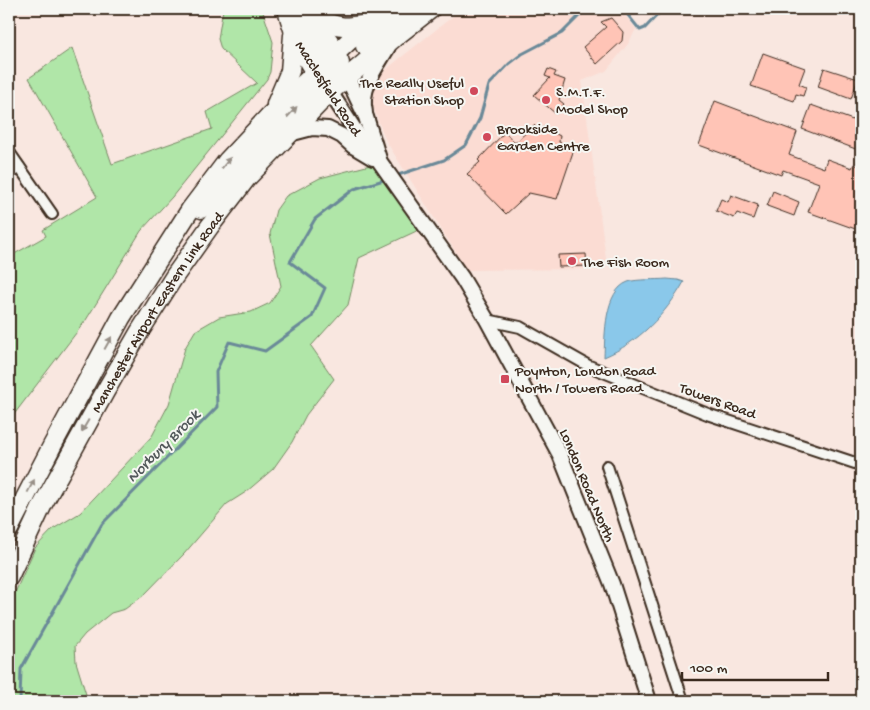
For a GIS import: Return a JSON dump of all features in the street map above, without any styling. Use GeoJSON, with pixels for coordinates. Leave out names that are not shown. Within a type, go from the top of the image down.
{"type":"FeatureCollection","features":[{"type":"Feature","properties":{"kind":"highway","name":"Macclesfield Road"},"geometry":{"type":"LineString","coordinates":[[287,9],[294,34],[305,57],[331,73]]}},
{"type":"Feature","properties":{"kind":"highway","name":"Manchester Airport Eastern Link Road"},"geometry":{"type":"LineString","coordinates":[[9,577],[43,504],[140,331],[174,277],[246,180],[289,135],[331,73],[371,23],[389,9]]}},
{"type":"Feature","properties":{"kind":"highway"},"geometry":{"type":"LineString","coordinates":[[270,115],[331,73],[411,9]]}},
{"type":"Feature","properties":{"kind":"highway"},"geometry":{"type":"LineString","coordinates":[[174,236],[229,183],[294,110],[331,73],[394,38],[431,9]]}},
{"type":"Feature","properties":{"kind":"highway","name":"Macclesfield Road"},"geometry":{"type":"LineString","coordinates":[[303,11],[331,73]]}},
{"type":"Feature","properties":{"kind":"highway"},"geometry":{"type":"LineString","coordinates":[[303,11],[342,27],[371,23]]}},
{"type":"Feature","properties":{"kind":"highway"},"geometry":{"type":"LineString","coordinates":[[270,115],[288,79],[292,65],[294,34]]}},
{"type":"Feature","properties":{"kind":"highway","name":"Manchester Airport Eastern Link Road"},"geometry":{"type":"LineString","coordinates":[[9,529],[121,318],[190,210],[227,161],[270,115]]}},
{"type":"Feature","properties":{"kind":"main road"},"geometry":{"type":"LineString","coordinates":[[366,117],[363,106],[367,86],[372,72],[394,38]]}},
{"type":"Feature","properties":{"kind":"main road","name":"Macclesfield Road"},"geometry":{"type":"LineString","coordinates":[[331,73],[366,117],[380,163]]}},
{"type":"Feature","properties":{"kind":"main road","name":"Macclesfield Road"},"geometry":{"type":"LineString","coordinates":[[331,73],[380,163]]}},
{"type":"Feature","properties":{"kind":"main road"},"geometry":{"type":"LineString","coordinates":[[289,135],[312,128],[328,129],[342,136],[353,146],[380,163]]}},
{"type":"Feature","properties":{"kind":"main road","name":"London Road North"},"geometry":{"type":"LineString","coordinates":[[380,163],[462,278],[487,320],[560,456],[612,584],[649,701]]}},
{"type":"Feature","properties":{"kind":"street"},"geometry":{"type":"LineString","coordinates":[[9,152],[52,214]]}},
{"type":"Feature","properties":{"kind":"street"},"geometry":{"type":"LineString","coordinates":[[9,174],[19,167]]}},
{"type":"Feature","properties":{"kind":"street","name":"Towers Road"},"geometry":{"type":"LineString","coordinates":[[487,320],[520,327],[588,366],[710,415],[861,465]]}},
{"type":"Feature","properties":{"kind":"street","name":"London Road North"},"geometry":{"type":"LineString","coordinates":[[607,466],[683,701]]}},
{"type":"Feature","properties":{"kind":"shaded area","name":"Brookside Garden Centre"},"geometry":{"type":"Polygon","coordinates":[[[462,9],[621,9],[636,29],[628,44],[606,71],[582,81],[607,266],[595,269],[468,270],[386,141],[373,107],[373,95],[378,78],[384,71],[462,9]]]}},
{"type":"Feature","properties":{"kind":"green space"},"geometry":{"type":"Polygon","coordinates":[[[223,9],[262,9],[273,42],[270,72],[267,79],[172,197],[141,231],[86,320],[9,421],[9,257],[46,236],[43,230],[97,197],[29,78],[72,48],[112,164],[212,129],[207,112],[257,83],[221,49],[218,39],[223,9]]]}},
{"type":"Feature","properties":{"kind":"green space"},"geometry":{"type":"Polygon","coordinates":[[[378,163],[425,227],[359,258],[348,305],[311,346],[334,379],[306,415],[292,442],[273,469],[246,492],[227,504],[184,554],[144,595],[125,609],[111,613],[85,634],[75,646],[76,662],[88,701],[9,701],[9,606],[35,548],[53,529],[80,513],[152,436],[169,404],[185,348],[195,331],[219,317],[251,312],[270,303],[281,286],[270,234],[276,210],[286,196],[320,178],[378,163]]]}},
{"type":"Feature","properties":{"kind":"water"},"geometry":{"type":"Polygon","coordinates":[[[667,279],[684,282],[669,305],[640,336],[604,357],[607,315],[614,295],[620,287],[632,281],[667,279]]]}},
{"type":"Feature","properties":{"kind":"building"},"geometry":{"type":"Polygon","coordinates":[[[611,18],[623,32],[622,41],[597,64],[583,47],[606,27],[601,22],[611,18]]]}},
{"type":"Feature","properties":{"kind":"building"},"geometry":{"type":"Polygon","coordinates":[[[763,53],[805,68],[799,84],[806,87],[803,96],[796,94],[794,101],[751,86],[763,53]]]}},
{"type":"Feature","properties":{"kind":"building"},"geometry":{"type":"Polygon","coordinates":[[[824,68],[858,79],[851,99],[818,87],[824,68]]]}},
{"type":"Feature","properties":{"kind":"building"},"geometry":{"type":"Polygon","coordinates":[[[548,69],[556,72],[554,76],[565,80],[559,100],[564,104],[556,114],[534,95],[550,78],[545,76],[548,69]]]}},
{"type":"Feature","properties":{"kind":"building"},"geometry":{"type":"Polygon","coordinates":[[[715,101],[797,132],[789,155],[824,168],[827,159],[852,168],[854,164],[861,167],[861,231],[808,212],[819,183],[783,170],[781,175],[699,145],[715,101]]]}},
{"type":"Feature","properties":{"kind":"building"},"geometry":{"type":"Polygon","coordinates":[[[811,105],[861,123],[861,151],[802,129],[811,105]]]}},
{"type":"Feature","properties":{"kind":"building"},"geometry":{"type":"Polygon","coordinates":[[[534,125],[541,133],[543,127],[560,136],[559,142],[574,149],[557,199],[529,193],[506,214],[467,174],[480,162],[478,160],[505,132],[515,143],[534,125]]]}},
{"type":"Feature","properties":{"kind":"building"},"geometry":{"type":"Polygon","coordinates":[[[773,191],[799,202],[794,216],[767,206],[773,191]]]}},
{"type":"Feature","properties":{"kind":"building"},"geometry":{"type":"Polygon","coordinates":[[[731,195],[758,205],[753,219],[737,213],[734,218],[716,211],[721,199],[728,202],[731,195]]]}},
{"type":"Feature","properties":{"kind":"building","name":"The Fish Room"},"geometry":{"type":"Polygon","coordinates":[[[586,254],[587,266],[559,267],[558,255],[586,254]]]}},
{"type":"Feature","properties":{"kind":"waterway","name":"Norbury Brook"},"geometry":{"type":"LineString","coordinates":[[395,176],[444,160],[466,145],[480,118],[489,85],[509,64],[522,54],[562,33],[583,12],[591,9]]}},
{"type":"Feature","properties":{"kind":"waterway","name":"Norbury Brook"},"geometry":{"type":"LineString","coordinates":[[623,9],[640,30],[645,28],[663,9]]}},
{"type":"Feature","properties":{"kind":"waterway","name":"Norbury Brook"},"geometry":{"type":"LineString","coordinates":[[20,701],[21,669],[102,524],[217,407],[216,372],[229,342],[265,351],[312,317],[325,288],[290,262],[315,219],[354,189],[387,179]]}},
{"type":"Feature","properties":{"kind":"place","name":"The Really Useful Station Shop"},"geometry":{"type":"Point","coordinates":[474,91]}},
{"type":"Feature","properties":{"kind":"place","name":"S.M.T.F. Model Shop"},"geometry":{"type":"Point","coordinates":[546,100]}},
{"type":"Feature","properties":{"kind":"place","name":"Brookside Garden Centre"},"geometry":{"type":"Point","coordinates":[487,137]}},
{"type":"Feature","properties":{"kind":"place","name":"The Fish Room"},"geometry":{"type":"Point","coordinates":[572,261]}},
{"type":"Feature","properties":{"kind":"place","name":"Poynton, London Road North / Towers Road"},"geometry":{"type":"Point","coordinates":[505,379]}}]}
